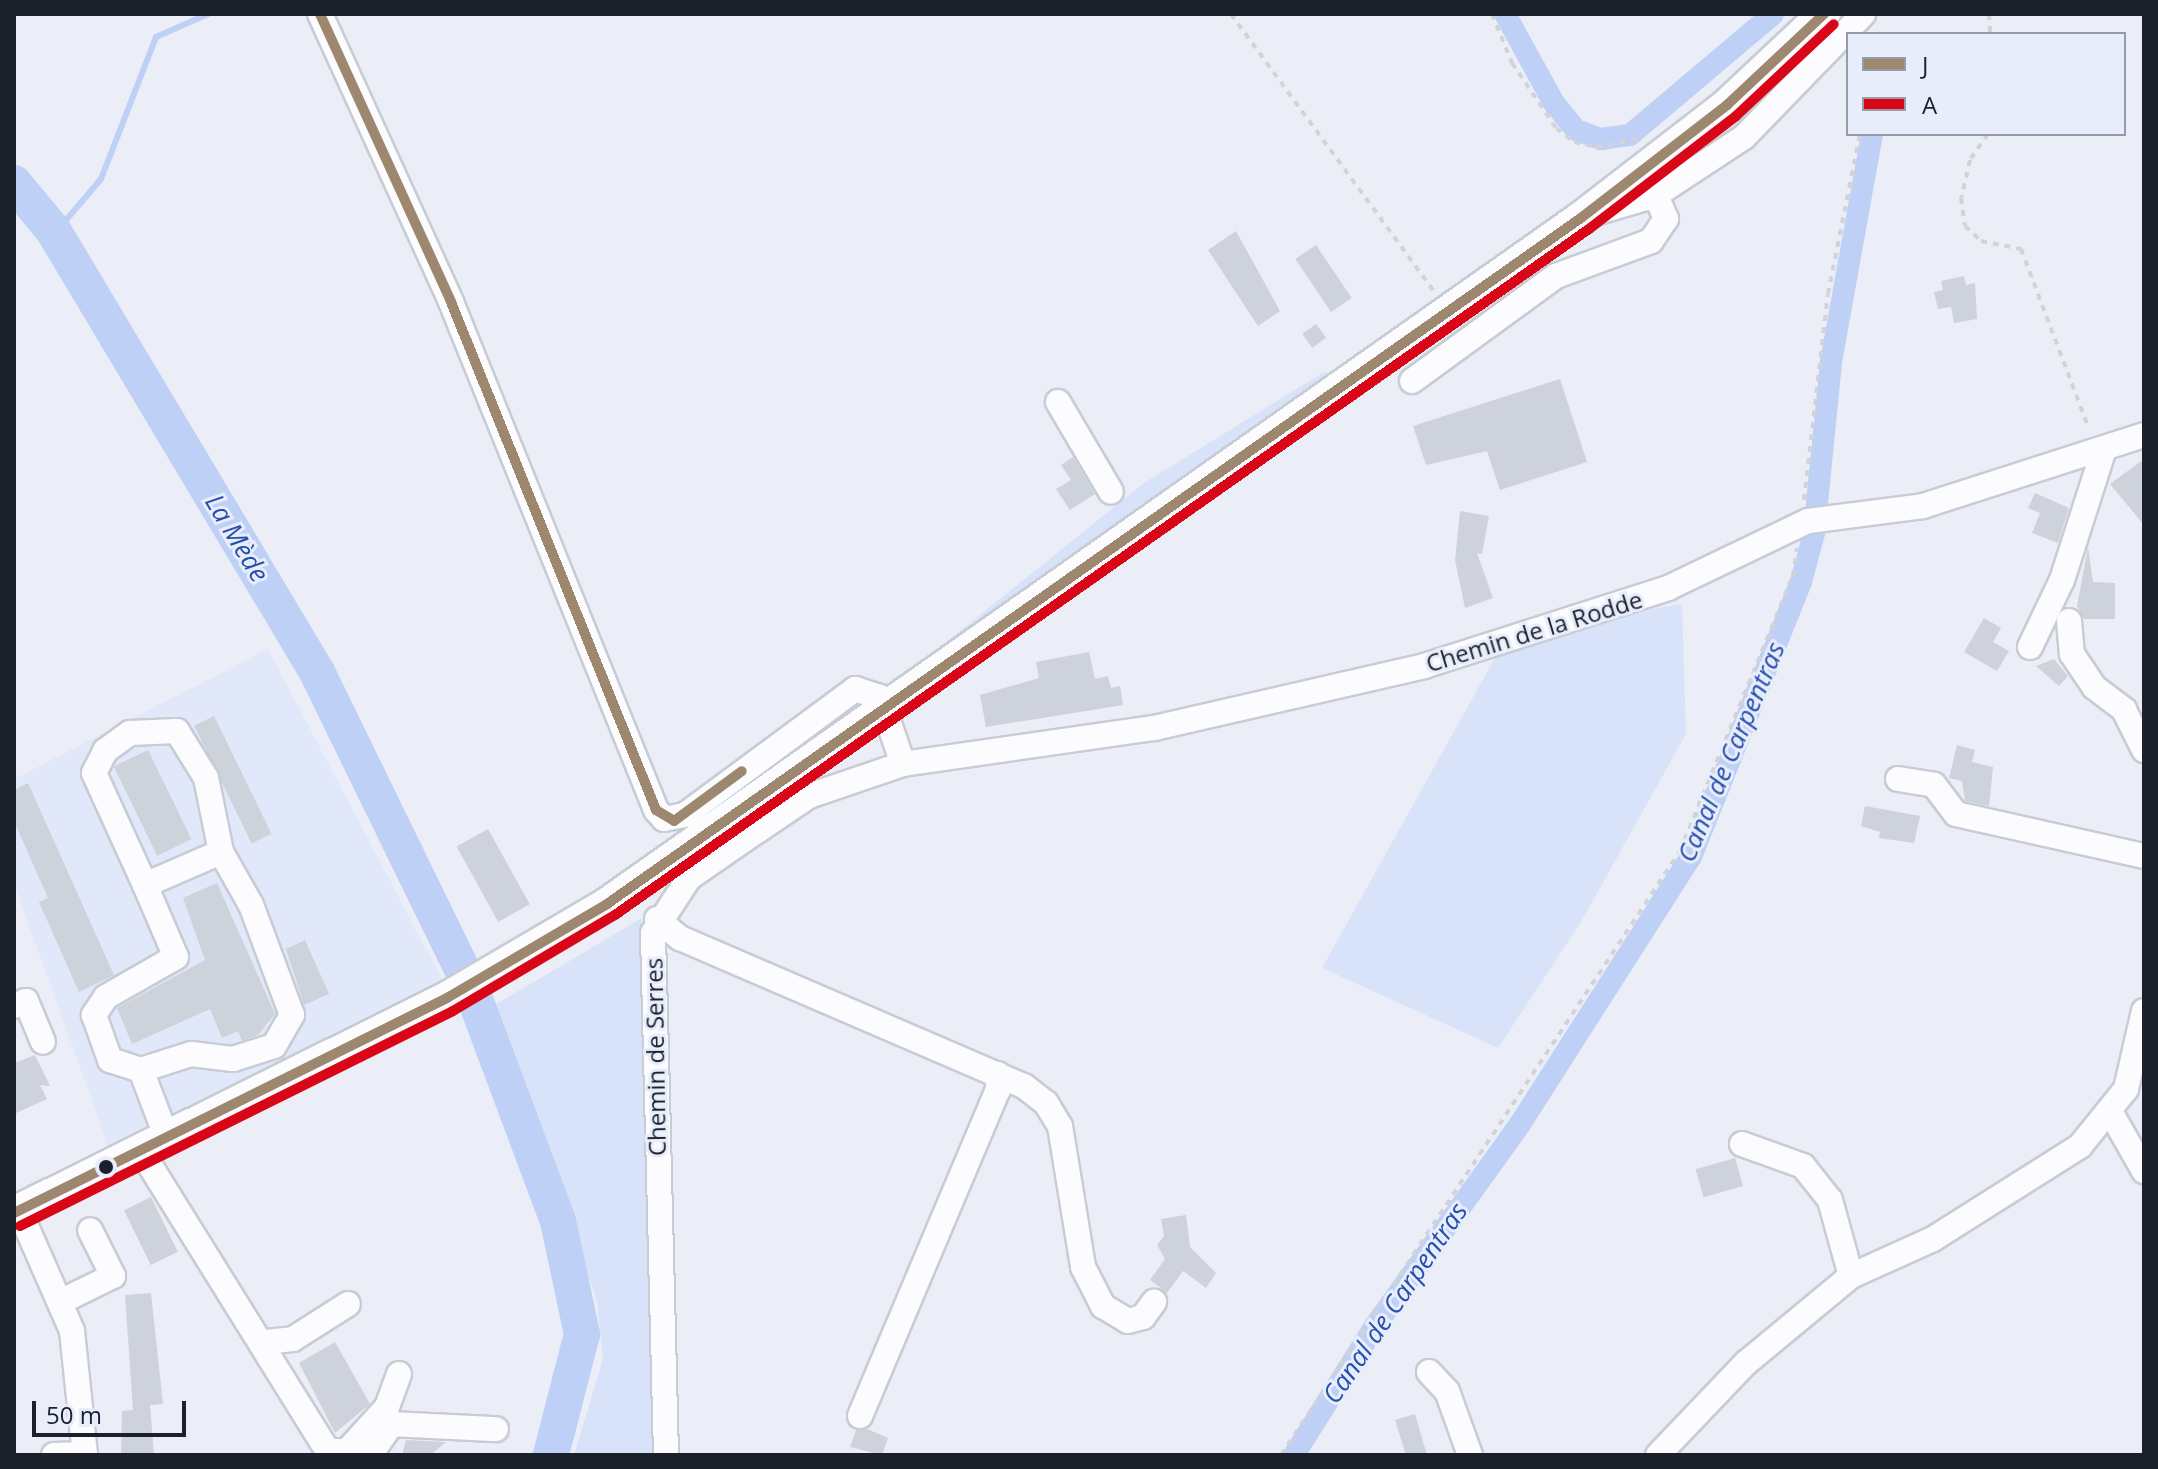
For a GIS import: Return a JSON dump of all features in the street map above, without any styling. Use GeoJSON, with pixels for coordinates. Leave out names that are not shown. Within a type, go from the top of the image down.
{"type":"FeatureCollection","features":[{"type":"Feature","properties":{"kind":"main road"},"geometry":{"type":"LineString","coordinates":[[17,1212],[482,980],[607,904],[1581,218],[1727,105],[1824,14]]}},
{"type":"Feature","properties":{"kind":"street"},"geometry":{"type":"LineString","coordinates":[[320,14],[451,302],[656,810],[664,819],[685,815],[855,689],[870,690],[886,707],[903,764]]}},
{"type":"Feature","properties":{"kind":"street"},"geometry":{"type":"LineString","coordinates":[[1581,218],[1656,195],[1744,137],[1863,14]]}},
{"type":"Feature","properties":{"kind":"street"},"geometry":{"type":"LineString","coordinates":[[1412,381],[1556,276],[1651,241],[1666,219],[1656,195]]}},
{"type":"Feature","properties":{"kind":"street"},"geometry":{"type":"LineString","coordinates":[[1058,402],[1111,492]]}},
{"type":"Feature","properties":{"kind":"street","name":"Chemin de la Rodde"},"geometry":{"type":"LineString","coordinates":[[903,764],[1154,728],[1424,666],[1668,588],[1755,551],[1813,520],[1923,506],[2103,452],[2144,435]]}},
{"type":"Feature","properties":{"kind":"street"},"geometry":{"type":"LineString","coordinates":[[2030,647],[2062,580],[2103,452]]}},
{"type":"Feature","properties":{"kind":"street"},"geometry":{"type":"LineString","coordinates":[[2069,621],[2072,654],[2094,687],[2124,710],[2144,750]]}},
{"type":"Feature","properties":{"kind":"street"},"geometry":{"type":"LineString","coordinates":[[177,731],[206,778],[221,852],[251,905],[292,1015],[274,1046],[233,1059],[191,1054],[141,1070],[110,1060],[94,1015],[106,997],[176,957],[94,773],[105,751],[130,733],[177,731]]}},
{"type":"Feature","properties":{"kind":"street","name":"Chemin de Serres"},"geometry":{"type":"LineString","coordinates":[[666,1455],[650,967],[657,919],[689,878],[809,796],[903,764]]}},
{"type":"Feature","properties":{"kind":"street"},"geometry":{"type":"LineString","coordinates":[[1898,779],[1934,785],[1956,814],[2144,856]]}},
{"type":"Feature","properties":{"kind":"street"},"geometry":{"type":"LineString","coordinates":[[145,885],[221,852]]}},
{"type":"Feature","properties":{"kind":"street"},"geometry":{"type":"LineString","coordinates":[[657,919],[680,938],[998,1074],[1046,1103],[1060,1126],[1083,1267],[1103,1306],[1128,1321],[1143,1317],[1154,1302]]}},
{"type":"Feature","properties":{"kind":"street"},"geometry":{"type":"LineString","coordinates":[[14,1006],[26,1001],[43,1042]]}},
{"type":"Feature","properties":{"kind":"street"},"geometry":{"type":"LineString","coordinates":[[1658,1455],[1746,1363],[1851,1276],[1933,1239],[2047,1172],[2111,1113],[2136,1060],[2144,1011]]}},
{"type":"Feature","properties":{"kind":"street"},"geometry":{"type":"LineString","coordinates":[[141,1070],[154,1144],[328,1451],[347,1451],[387,1407],[399,1374]]}},
{"type":"Feature","properties":{"kind":"street"},"geometry":{"type":"LineString","coordinates":[[860,1416],[987,1119],[998,1074]]}},
{"type":"Feature","properties":{"kind":"street"},"geometry":{"type":"LineString","coordinates":[[2111,1113],[2144,1171]]}},
{"type":"Feature","properties":{"kind":"street"},"geometry":{"type":"LineString","coordinates":[[1742,1144],[1803,1166],[1830,1200],[1851,1276]]}},
{"type":"Feature","properties":{"kind":"street"},"geometry":{"type":"LineString","coordinates":[[17,1212],[60,1302],[78,1356],[85,1454],[54,1455]]}},
{"type":"Feature","properties":{"kind":"street"},"geometry":{"type":"LineString","coordinates":[[60,1302],[113,1276],[90,1230]]}},
{"type":"Feature","properties":{"kind":"street"},"geometry":{"type":"LineString","coordinates":[[265,1342],[293,1339],[348,1304]]}},
{"type":"Feature","properties":{"kind":"street"},"geometry":{"type":"LineString","coordinates":[[1429,1372],[1447,1391],[1468,1455]]}},
{"type":"Feature","properties":{"kind":"street"},"geometry":{"type":"LineString","coordinates":[[370,1455],[392,1424],[496,1429]]}},
{"type":"Feature","properties":{"kind":"path"},"geometry":{"type":"LineString","coordinates":[[1231,14],[1448,311]]}},
{"type":"Feature","properties":{"kind":"path"},"geometry":{"type":"LineString","coordinates":[[1492,14],[1512,63],[1556,128],[1574,142],[1616,148],[1649,133]]}},
{"type":"Feature","properties":{"kind":"path"},"geometry":{"type":"LineString","coordinates":[[1281,1455],[1680,851],[1813,520],[1828,294],[1860,136]]}},
{"type":"Feature","properties":{"kind":"path"},"geometry":{"type":"LineString","coordinates":[[1987,136],[1970,160],[1961,198],[1965,226],[1981,241],[2021,249],[2081,416],[2103,452]]}},
{"type":"Feature","properties":{"kind":"shaded area"},"geometry":{"type":"Polygon","coordinates":[[[1324,372],[1330,376],[934,652],[1144,483],[1324,372]]]}},
{"type":"Feature","properties":{"kind":"shaded area"},"geometry":{"type":"Polygon","coordinates":[[[1682,604],[1686,734],[1581,922],[1498,1048],[1322,968],[1496,656],[1627,613],[1682,604]]]}},
{"type":"Feature","properties":{"kind":"shaded area"},"geometry":{"type":"Polygon","coordinates":[[[268,649],[444,983],[109,1148],[14,884],[14,779],[268,649]]]}},
{"type":"Feature","properties":{"kind":"shaded area"},"geometry":{"type":"Polygon","coordinates":[[[642,918],[656,1455],[574,1455],[603,1359],[597,1301],[493,1006],[642,918]]]}},
{"type":"Feature","properties":{"kind":"building"},"geometry":{"type":"Polygon","coordinates":[[[1236,231],[1280,311],[1258,326],[1208,250],[1236,231]]]}},
{"type":"Feature","properties":{"kind":"building"},"geometry":{"type":"Polygon","coordinates":[[[1316,245],[1352,298],[1331,312],[1295,259],[1316,245]]]}},
{"type":"Feature","properties":{"kind":"building"},"geometry":{"type":"Polygon","coordinates":[[[1964,276],[1966,285],[1975,283],[1977,319],[1954,323],[1951,307],[1938,309],[1934,292],[1943,290],[1941,281],[1964,276]]]}},
{"type":"Feature","properties":{"kind":"building"},"geometry":{"type":"Polygon","coordinates":[[[1316,324],[1326,338],[1312,348],[1302,334],[1316,324]]]}},
{"type":"Feature","properties":{"kind":"building"},"geometry":{"type":"Polygon","coordinates":[[[1560,379],[1587,462],[1500,490],[1487,451],[1426,465],[1413,426],[1560,379]]]}},
{"type":"Feature","properties":{"kind":"building"},"geometry":{"type":"Polygon","coordinates":[[[1073,457],[1095,494],[1070,510],[1056,489],[1071,480],[1061,465],[1073,457]]]}},
{"type":"Feature","properties":{"kind":"building"},"geometry":{"type":"Polygon","coordinates":[[[2144,459],[2144,525],[2110,484],[2144,459]]]}},
{"type":"Feature","properties":{"kind":"building"},"geometry":{"type":"Polygon","coordinates":[[[2035,493],[2069,508],[2058,543],[2032,533],[2040,513],[2028,508],[2035,493]]]}},
{"type":"Feature","properties":{"kind":"building"},"geometry":{"type":"Polygon","coordinates":[[[1460,511],[1489,516],[1482,554],[1477,553],[1493,598],[1465,608],[1455,560],[1460,511]]]}},
{"type":"Feature","properties":{"kind":"building"},"geometry":{"type":"Polygon","coordinates":[[[2088,547],[2093,582],[2115,583],[2115,619],[2084,619],[2077,606],[2088,547]]]}},
{"type":"Feature","properties":{"kind":"building"},"geometry":{"type":"Polygon","coordinates":[[[1984,618],[2001,628],[1993,642],[2009,651],[1997,671],[1964,652],[1984,618]]]}},
{"type":"Feature","properties":{"kind":"building"},"geometry":{"type":"Polygon","coordinates":[[[1089,652],[1095,679],[1108,676],[1111,688],[1120,686],[1123,705],[986,727],[980,695],[1039,678],[1036,662],[1089,652]]]}},
{"type":"Feature","properties":{"kind":"building"},"geometry":{"type":"Polygon","coordinates":[[[2054,659],[2068,676],[2059,686],[2036,666],[2054,659]]]}},
{"type":"Feature","properties":{"kind":"building"},"geometry":{"type":"Polygon","coordinates":[[[214,716],[271,834],[252,843],[194,726],[214,716]]]}},
{"type":"Feature","properties":{"kind":"building"},"geometry":{"type":"Polygon","coordinates":[[[1957,745],[1975,750],[1972,762],[1993,767],[1989,806],[1965,801],[1962,781],[1949,778],[1957,745]]]}},
{"type":"Feature","properties":{"kind":"building"},"geometry":{"type":"Polygon","coordinates":[[[148,750],[191,839],[157,856],[114,767],[148,750]]]}},
{"type":"Feature","properties":{"kind":"building"},"geometry":{"type":"Polygon","coordinates":[[[28,783],[114,975],[79,992],[39,902],[48,898],[14,821],[14,790],[28,783]]]}},
{"type":"Feature","properties":{"kind":"building"},"geometry":{"type":"Polygon","coordinates":[[[1865,806],[1920,816],[1914,843],[1879,838],[1880,832],[1861,826],[1865,806]]]}},
{"type":"Feature","properties":{"kind":"building"},"geometry":{"type":"Polygon","coordinates":[[[488,829],[530,904],[498,922],[457,846],[488,829]]]}},
{"type":"Feature","properties":{"kind":"building"},"geometry":{"type":"Polygon","coordinates":[[[217,883],[275,1014],[258,1035],[242,1041],[238,1031],[222,1038],[210,1009],[132,1044],[117,1008],[205,960],[183,898],[217,883]]]}},
{"type":"Feature","properties":{"kind":"building"},"geometry":{"type":"Polygon","coordinates":[[[305,940],[329,994],[304,1005],[286,949],[305,940]]]}},
{"type":"Feature","properties":{"kind":"building"},"geometry":{"type":"Polygon","coordinates":[[[35,1055],[50,1086],[40,1085],[47,1099],[14,1114],[14,1063],[35,1055]]]}},
{"type":"Feature","properties":{"kind":"building"},"geometry":{"type":"Polygon","coordinates":[[[1735,1158],[1743,1186],[1704,1197],[1696,1169],[1735,1158]]]}},
{"type":"Feature","properties":{"kind":"building"},"geometry":{"type":"Polygon","coordinates":[[[151,1197],[178,1252],[151,1265],[124,1210],[151,1197]]]}},
{"type":"Feature","properties":{"kind":"building"},"geometry":{"type":"Polygon","coordinates":[[[1186,1215],[1190,1247],[1216,1273],[1206,1288],[1183,1271],[1167,1293],[1150,1280],[1165,1259],[1157,1245],[1164,1236],[1161,1219],[1186,1215]]]}},
{"type":"Feature","properties":{"kind":"building"},"geometry":{"type":"Polygon","coordinates":[[[151,1293],[163,1404],[150,1405],[154,1455],[121,1455],[122,1411],[133,1410],[125,1295],[151,1293]]]}},
{"type":"Feature","properties":{"kind":"building"},"geometry":{"type":"Polygon","coordinates":[[[335,1342],[370,1404],[335,1433],[299,1363],[335,1342]]]}},
{"type":"Feature","properties":{"kind":"building"},"geometry":{"type":"Polygon","coordinates":[[[1415,1414],[1427,1455],[1406,1455],[1395,1420],[1415,1414]]]}},
{"type":"Feature","properties":{"kind":"building"},"geometry":{"type":"Polygon","coordinates":[[[867,1429],[888,1438],[882,1455],[850,1447],[856,1430],[867,1429]]]}},
{"type":"Feature","properties":{"kind":"building"},"geometry":{"type":"Polygon","coordinates":[[[406,1440],[446,1442],[430,1455],[402,1455],[406,1440]]]}},
{"type":"Feature","properties":{"kind":"waterway"},"geometry":{"type":"LineString","coordinates":[[55,233],[101,179],[156,37],[208,14]]}},
{"type":"Feature","properties":{"kind":"waterway","name":"Canal de Carpentras"},"geometry":{"type":"LineString","coordinates":[[1505,14],[1554,103],[1576,130],[1601,139],[1630,135],[1773,14]]}},
{"type":"Feature","properties":{"kind":"waterway","name":"Canal de Carpentras"},"geometry":{"type":"LineString","coordinates":[[1294,1455],[1375,1326],[1520,1124],[1691,857],[1801,582],[1814,533],[1831,362],[1872,136]]}},
{"type":"Feature","properties":{"kind":"waterway","name":"La Mède"},"geometry":{"type":"LineString","coordinates":[[14,183],[53,230],[317,672],[469,983],[558,1221],[582,1334],[551,1455]]}},
{"type":"Feature","properties":{"kind":"transit line","name":"J"},"geometry":{"type":"LineString","coordinates":[[320,14],[451,302],[656,810],[674,821],[742,771]]}},
{"type":"Feature","properties":{"kind":"transit line","name":"J"},"geometry":{"type":"LineString","coordinates":[[14,1213],[447,998],[607,904],[1581,218],[1727,105],[1824,14]]}},
{"type":"Feature","properties":{"kind":"transit line","name":"A"},"geometry":{"type":"LineString","coordinates":[[20,1226],[453,1011],[615,915],[1589,229],[1736,116],[1834,24]]}}]}
